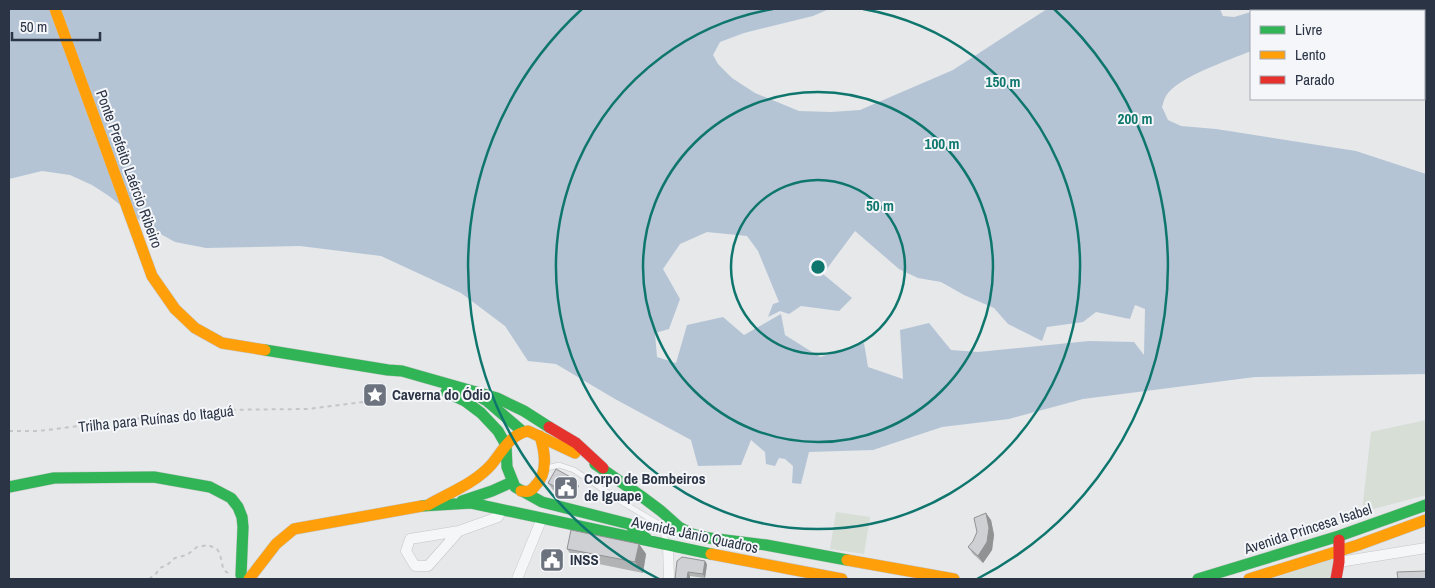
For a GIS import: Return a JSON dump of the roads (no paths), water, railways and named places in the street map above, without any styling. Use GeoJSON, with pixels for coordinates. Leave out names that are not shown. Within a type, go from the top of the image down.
{"type":"FeatureCollection","features":[{"type":"Feature","properties":{"kind":"main road","name":"Ponte Prefeito Laércio Ribeiro"},"geometry":{"type":"LineString","coordinates":[[56,9],[152,276],[175,309],[195,328],[222,343],[388,370],[402,370]]}},
{"type":"Feature","properties":{"kind":"main road"},"geometry":{"type":"LineString","coordinates":[[402,370],[497,398],[524,411],[576,443],[603,468]]}},
{"type":"Feature","properties":{"kind":"main road"},"geometry":{"type":"LineString","coordinates":[[402,370],[465,400],[481,413],[498,431],[506,446],[507,467],[512,482],[521,491],[542,502]]}},
{"type":"Feature","properties":{"kind":"main road"},"geometry":{"type":"LineString","coordinates":[[470,391],[487,402],[522,431]]}},
{"type":"Feature","properties":{"kind":"main road"},"geometry":{"type":"LineString","coordinates":[[426,505],[474,480],[491,465],[513,436],[522,431],[528,431],[540,436],[603,468]]}},
{"type":"Feature","properties":{"kind":"main road"},"geometry":{"type":"LineString","coordinates":[[521,491],[529,491],[538,483],[543,473],[545,450],[540,436]]}},
{"type":"Feature","properties":{"kind":"main road"},"geometry":{"type":"LineString","coordinates":[[491,465],[492,491],[502,510]]}},
{"type":"Feature","properties":{"kind":"main road","name":"Avenida Jânio Quadros"},"geometry":{"type":"LineString","coordinates":[[603,468],[661,511],[679,527],[692,534],[954,579]]}},
{"type":"Feature","properties":{"kind":"main road"},"geometry":{"type":"LineString","coordinates":[[9,487],[54,478],[154,477],[210,488],[231,498],[238,507],[242,517],[244,577]]}},
{"type":"Feature","properties":{"kind":"main road"},"geometry":{"type":"LineString","coordinates":[[244,577],[276,544],[294,529],[426,505],[448,505],[492,491],[512,482]]}},
{"type":"Feature","properties":{"kind":"main road"},"geometry":{"type":"LineString","coordinates":[[492,491],[629,524],[649,540]]}},
{"type":"Feature","properties":{"kind":"main road","name":"Avenida Jânio Quadros"},"geometry":{"type":"LineString","coordinates":[[448,505],[471,503],[668,544],[805,576],[842,579]]}},
{"type":"Feature","properties":{"kind":"main road","name":"Avenida Princesa Isabel"},"geometry":{"type":"LineString","coordinates":[[1198,579],[1339,536],[1426,505]]}},
{"type":"Feature","properties":{"kind":"main road","name":"Avenida Princesa Isabel"},"geometry":{"type":"LineString","coordinates":[[1249,579],[1426,520]]}},
{"type":"Feature","properties":{"kind":"main road"},"geometry":{"type":"LineString","coordinates":[[1336,579],[1340,550],[1339,536]]}},
{"type":"Feature","properties":{"kind":"main road"},"geometry":{"type":"LineString","coordinates":[[764,565],[766,546]]}},
{"type":"Feature","properties":{"kind":"street"},"geometry":{"type":"LineString","coordinates":[[459,531],[428,566],[415,566],[406,551],[410,539],[459,531],[498,517],[502,510]]}},
{"type":"Feature","properties":{"kind":"street"},"geometry":{"type":"LineString","coordinates":[[517,579],[542,518]]}},
{"type":"Feature","properties":{"kind":"street"},"geometry":{"type":"LineString","coordinates":[[668,544],[669,579]]}},
{"type":"Feature","properties":{"kind":"street"},"geometry":{"type":"LineString","coordinates":[[1339,562],[1426,548]]}},
{"type":"Feature","properties":{"kind":"street"},"geometry":{"type":"LineString","coordinates":[[805,576],[806,553]]}},
{"type":"Feature","properties":{"kind":"lane"},"geometry":{"type":"LineString","coordinates":[[544,468],[560,465],[574,470],[658,524],[668,544]]}},
{"type":"Feature","properties":{"kind":"lane"},"geometry":{"type":"LineString","coordinates":[[637,511],[641,496]]}},
{"type":"Feature","properties":{"kind":"water"},"geometry":{"type":"Polygon","coordinates":[[[9,9],[829,9],[813,16],[744,33],[720,42],[713,55],[718,64],[732,78],[755,93],[799,111],[831,112],[860,110],[953,70],[1047,9],[1220,9],[1223,16],[1234,17],[1250,12],[1250,51],[1192,76],[1172,89],[1165,97],[1162,107],[1168,120],[1181,126],[1216,129],[1356,151],[1426,174],[1426,374],[1255,377],[1083,399],[1009,419],[942,427],[873,450],[809,452],[801,484],[792,483],[793,466],[785,459],[779,458],[775,466],[766,464],[765,452],[751,440],[741,465],[698,466],[691,440],[615,399],[556,364],[528,361],[505,326],[461,293],[381,256],[300,246],[206,248],[175,242],[148,227],[92,185],[70,175],[42,171],[9,179],[9,9]],[[855,231],[823,274],[852,298],[839,311],[801,306],[789,314],[780,311],[768,317],[773,304],[779,302],[758,251],[747,236],[707,232],[680,244],[663,269],[680,299],[669,329],[655,333],[657,357],[676,363],[687,325],[723,317],[744,335],[781,314],[785,335],[820,357],[864,343],[868,367],[903,379],[900,330],[929,323],[951,350],[978,352],[1089,341],[1134,342],[1144,355],[1145,309],[1135,305],[1130,319],[1096,312],[1083,322],[1047,327],[1042,341],[1008,324],[994,308],[964,295],[941,282],[918,278],[899,269],[855,231]]]}},
{"type":"Feature","properties":{"kind":"water"},"geometry":{"type":"Polygon","coordinates":[[[1262,9],[1371,9],[1366,10],[1258,10],[1262,9]]]}},
{"type":"Feature","properties":{"kind":"place","name":"Caverna do Ódio"},"geometry":{"type":"Point","coordinates":[375,395]}},
{"type":"Feature","properties":{"kind":"place","name":"Corpo de Bombeiros de Iguape"},"geometry":{"type":"Point","coordinates":[566,488]}},
{"type":"Feature","properties":{"kind":"place","name":"INSS"},"geometry":{"type":"Point","coordinates":[552,560]}}]}
